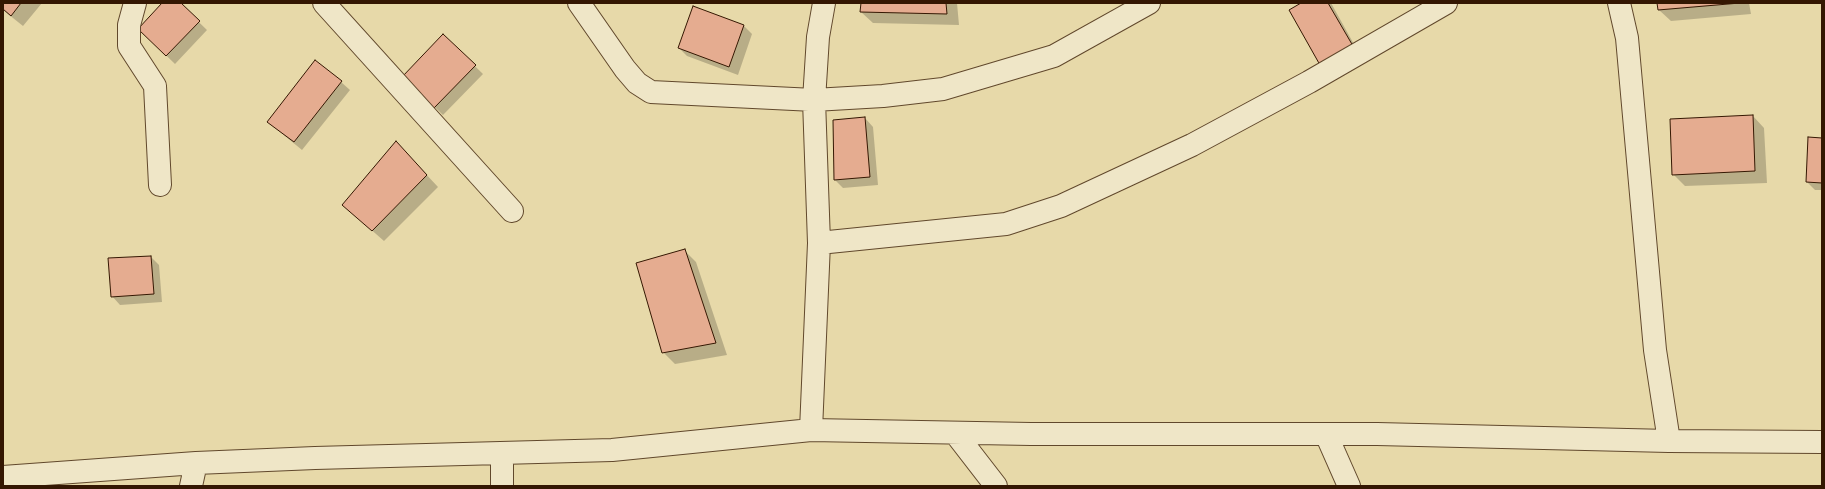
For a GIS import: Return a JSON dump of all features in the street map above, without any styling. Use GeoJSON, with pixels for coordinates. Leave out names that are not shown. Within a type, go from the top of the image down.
{"type":"FeatureCollection","features":[{"type":"Feature","properties":{"kind":"street"},"geometry":{"type":"LineString","coordinates":[[135,3],[129,26],[129,46],[155,86],[160,186]]}},
{"type":"Feature","properties":{"kind":"street"},"geometry":{"type":"LineString","coordinates":[[324,3],[512,211]]}},
{"type":"Feature","properties":{"kind":"street"},"geometry":{"type":"LineString","coordinates":[[580,3],[625,69],[637,83],[651,92],[814,100],[883,96],[943,89],[1054,56],[1149,3]]}},
{"type":"Feature","properties":{"kind":"street"},"geometry":{"type":"LineString","coordinates":[[811,430],[818,243],[814,100],[818,36],[824,3]]}},
{"type":"Feature","properties":{"kind":"street"},"geometry":{"type":"LineString","coordinates":[[818,243],[1006,224],[1061,206],[1199,141],[1309,82],[1446,3]]}},
{"type":"Feature","properties":{"kind":"street"},"geometry":{"type":"LineString","coordinates":[[1619,3],[1627,38],[1655,350],[1669,441]]}},
{"type":"Feature","properties":{"kind":"street"},"geometry":{"type":"LineString","coordinates":[[3,477],[196,463],[315,458],[612,450],[811,430],[955,433],[1326,434],[1669,441],[1822,442]]}},
{"type":"Feature","properties":{"kind":"street"},"geometry":{"type":"LineString","coordinates":[[955,433],[996,486]]}},
{"type":"Feature","properties":{"kind":"street"},"geometry":{"type":"LineString","coordinates":[[1326,434],[1349,486]]}},
{"type":"Feature","properties":{"kind":"street"},"geometry":{"type":"LineString","coordinates":[[502,453],[502,486]]}},
{"type":"Feature","properties":{"kind":"street"},"geometry":{"type":"LineString","coordinates":[[191,486],[196,463]]}},
{"type":"Feature","properties":{"kind":"building"},"geometry":{"type":"Polygon","coordinates":[[[3,3],[21,3],[11,16],[3,9],[3,3]]]}},
{"type":"Feature","properties":{"kind":"building"},"geometry":{"type":"Polygon","coordinates":[[[162,3],[181,3],[200,21],[166,56],[138,29],[162,3]]]}},
{"type":"Feature","properties":{"kind":"building"},"geometry":{"type":"Polygon","coordinates":[[[861,3],[946,3],[947,14],[860,12],[861,3]]]}},
{"type":"Feature","properties":{"kind":"building"},"geometry":{"type":"Polygon","coordinates":[[[1301,3],[1328,3],[1353,46],[1320,65],[1289,10],[1301,3]]]}},
{"type":"Feature","properties":{"kind":"building"},"geometry":{"type":"Polygon","coordinates":[[[1657,3],[1740,3],[1658,10],[1657,3]]]}},
{"type":"Feature","properties":{"kind":"building"},"geometry":{"type":"Polygon","coordinates":[[[693,6],[744,25],[729,67],[678,48],[693,6]]]}},
{"type":"Feature","properties":{"kind":"building"},"geometry":{"type":"Polygon","coordinates":[[[443,34],[476,65],[434,108],[402,77],[443,34]]]}},
{"type":"Feature","properties":{"kind":"building"},"geometry":{"type":"Polygon","coordinates":[[[315,60],[342,81],[294,142],[267,122],[315,60]]]}},
{"type":"Feature","properties":{"kind":"building"},"geometry":{"type":"Polygon","coordinates":[[[1753,115],[1755,171],[1672,175],[1670,119],[1753,115]]]}},
{"type":"Feature","properties":{"kind":"building"},"geometry":{"type":"Polygon","coordinates":[[[865,117],[870,177],[834,180],[833,120],[865,117]]]}},
{"type":"Feature","properties":{"kind":"building"},"geometry":{"type":"Polygon","coordinates":[[[1808,137],[1822,138],[1822,183],[1806,182],[1808,137]]]}},
{"type":"Feature","properties":{"kind":"building"},"geometry":{"type":"Polygon","coordinates":[[[396,141],[427,175],[372,231],[342,205],[396,141]]]}},
{"type":"Feature","properties":{"kind":"building"},"geometry":{"type":"Polygon","coordinates":[[[685,249],[716,343],[662,353],[636,263],[685,249]]]}},
{"type":"Feature","properties":{"kind":"building"},"geometry":{"type":"Polygon","coordinates":[[[151,256],[154,294],[111,297],[108,258],[151,256]]]}}]}
